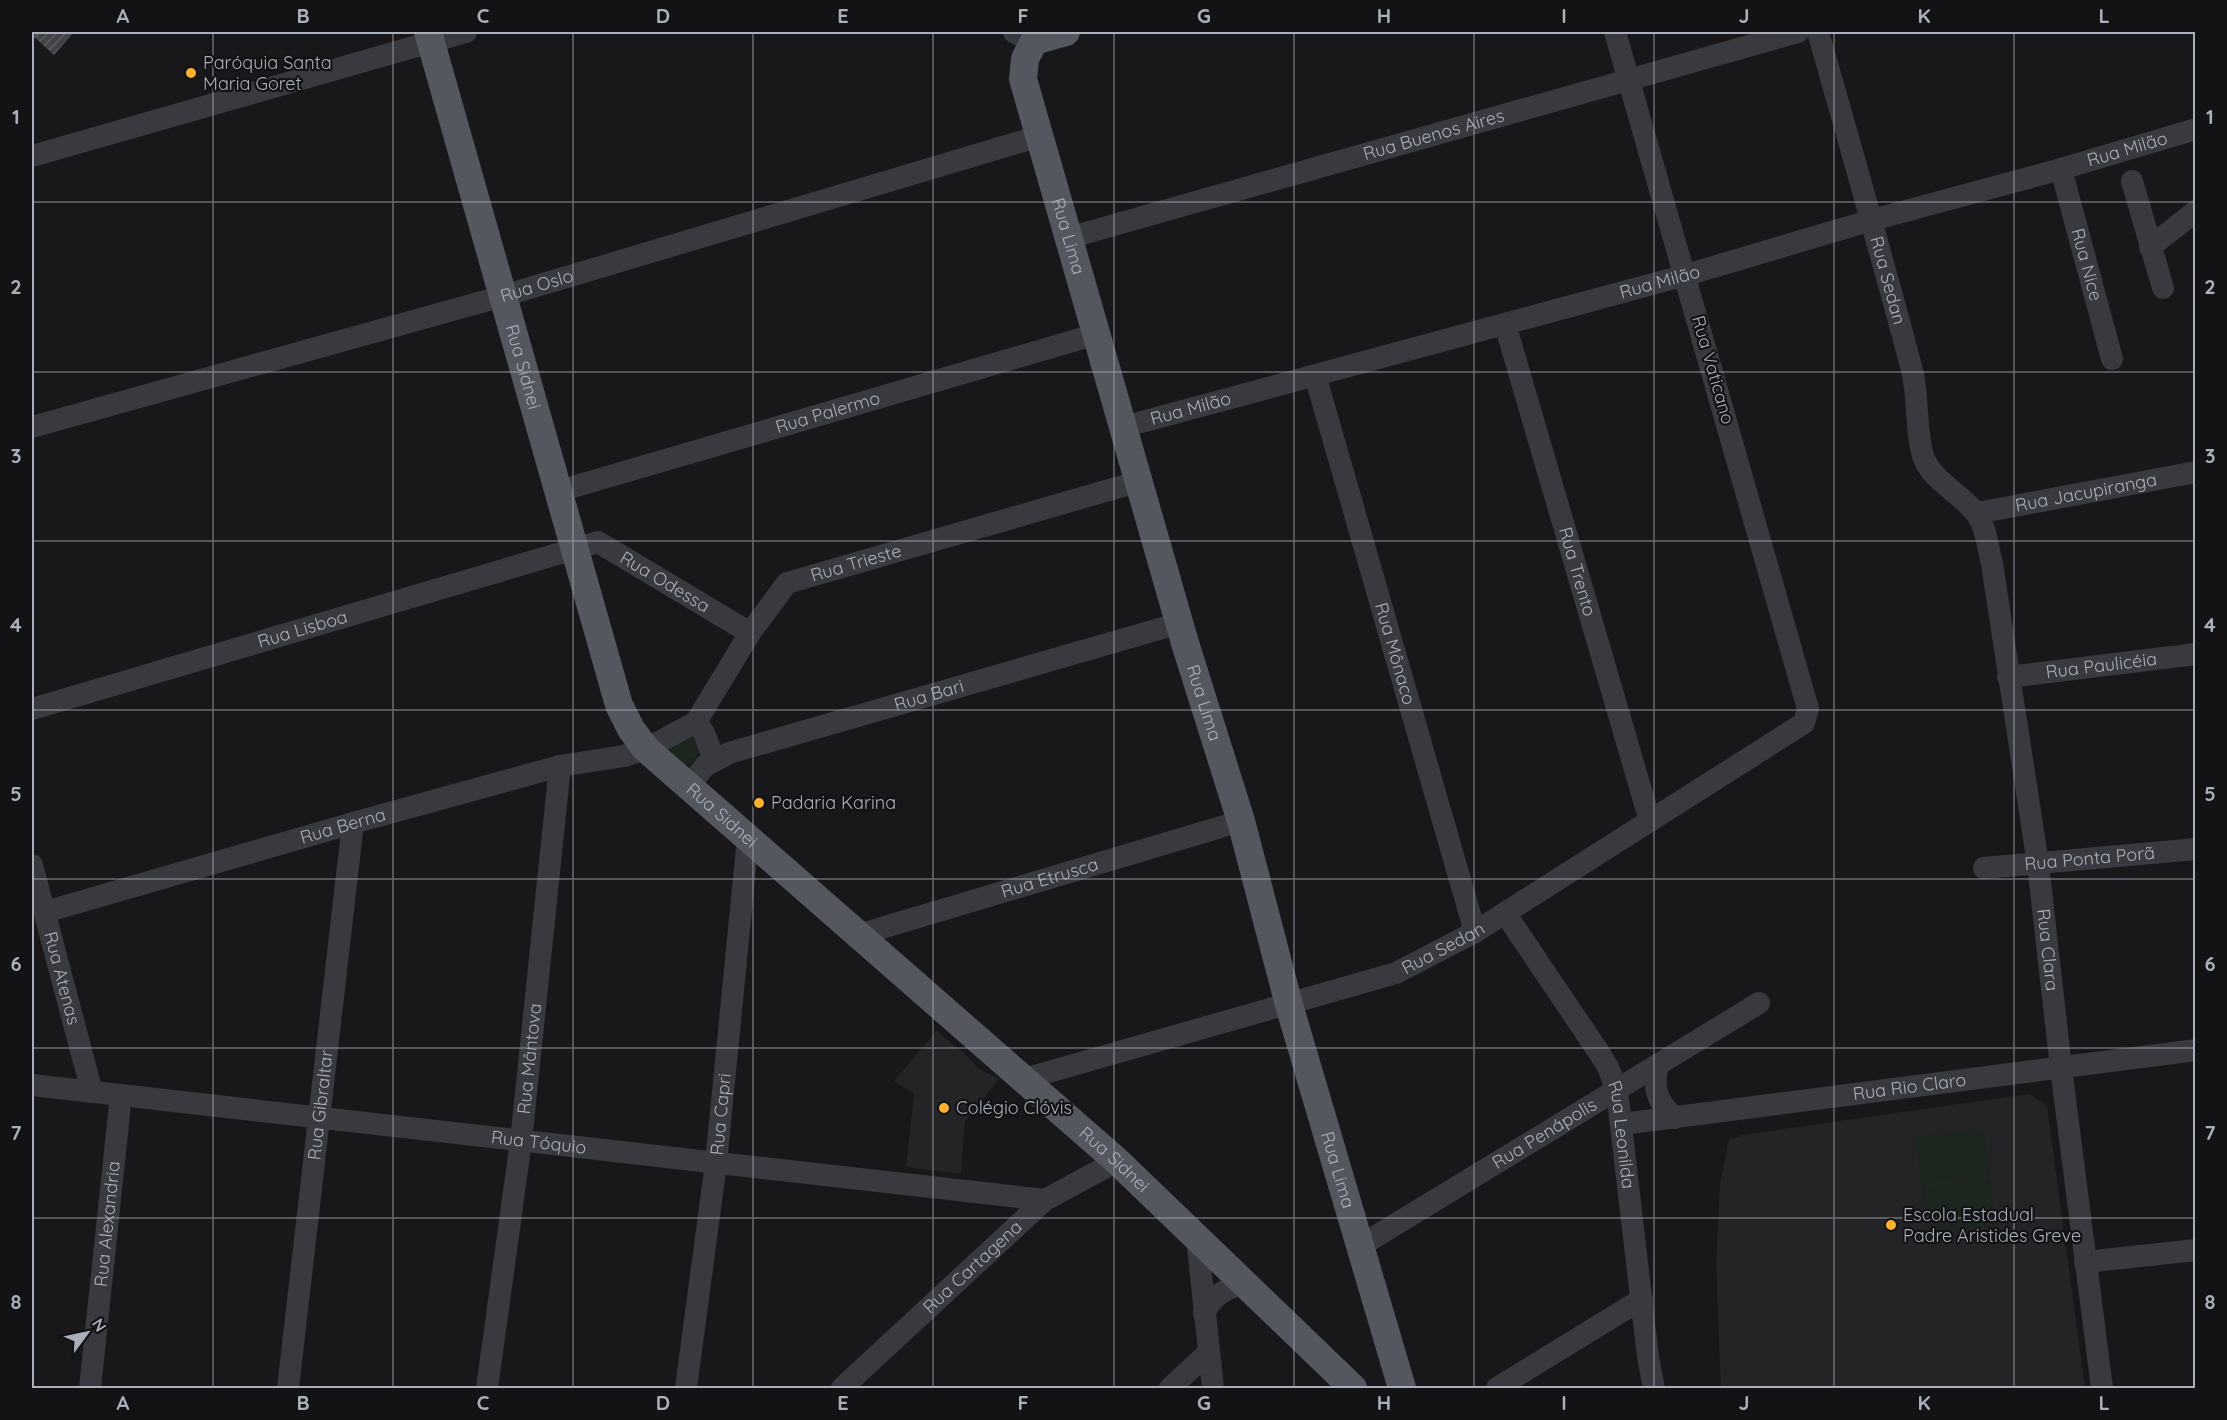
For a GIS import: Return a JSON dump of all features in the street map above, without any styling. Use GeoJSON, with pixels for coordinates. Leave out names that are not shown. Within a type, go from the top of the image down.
{"type":"FeatureCollection","features":[{"type":"Feature","properties":{"kind":"main road"},"geometry":{"type":"LineString","coordinates":[[1024,36],[1066,32]]}},
{"type":"Feature","properties":{"kind":"main road","name":"Rua Lima"},"geometry":{"type":"LineString","coordinates":[[1024,36],[1023,79],[1180,623],[1241,821],[1289,1005],[1402,1388]]}},
{"type":"Feature","properties":{"kind":"main road","name":"Rua Sidnei"},"geometry":{"type":"LineString","coordinates":[[430,37],[619,705],[645,750],[1118,1161],[1353,1389]]}},
{"type":"Feature","properties":{"kind":"street"},"geometry":{"type":"LineString","coordinates":[[32,156],[430,37],[466,32]]}},
{"type":"Feature","properties":{"kind":"street","name":"Rua Vaticano"},"geometry":{"type":"LineString","coordinates":[[1616,32],[1808,710]]}},
{"type":"Feature","properties":{"kind":"street","name":"Rua Buenos Aires"},"geometry":{"type":"LineString","coordinates":[[1068,238],[1798,32]]}},
{"type":"Feature","properties":{"kind":"street","name":"Rua Sedan"},"geometry":{"type":"LineString","coordinates":[[1818,32],[1872,220],[1916,386],[1920,443],[1924,457],[1929,469],[1977,513]]}},
{"type":"Feature","properties":{"kind":"street","name":"Rua Milão"},"geometry":{"type":"LineString","coordinates":[[1124,427],[1686,275],[2196,129]]}},
{"type":"Feature","properties":{"kind":"street","name":"Rua Oslo"},"geometry":{"type":"LineString","coordinates":[[32,427],[503,296],[1040,136]]}},
{"type":"Feature","properties":{"kind":"street","name":"Rua Nice"},"geometry":{"type":"LineString","coordinates":[[2061,169],[2112,359]]}},
{"type":"Feature","properties":{"kind":"street"},"geometry":{"type":"LineString","coordinates":[[2132,181],[2163,288]]}},
{"type":"Feature","properties":{"kind":"street"},"geometry":{"type":"LineString","coordinates":[[2150,247],[2196,212]]}},
{"type":"Feature","properties":{"kind":"street","name":"Rua Trento"},"geometry":{"type":"LineString","coordinates":[[1505,324],[1650,821]]}},
{"type":"Feature","properties":{"kind":"street","name":"Rua Palermo"},"geometry":{"type":"LineString","coordinates":[[559,491],[1097,334]]}},
{"type":"Feature","properties":{"kind":"street","name":"Rua Mônaco"},"geometry":{"type":"LineString","coordinates":[[1315,375],[1475,932]]}},
{"type":"Feature","properties":{"kind":"street","name":"Rua Jacupiranga"},"geometry":{"type":"LineString","coordinates":[[1977,513],[2196,472]]}},
{"type":"Feature","properties":{"kind":"street","name":"Rua Trieste"},"geometry":{"type":"LineString","coordinates":[[696,723],[750,633],[788,583],[1140,481]]}},
{"type":"Feature","properties":{"kind":"street","name":"Rua Clara"},"geometry":{"type":"LineString","coordinates":[[1977,513],[1992,564],[2038,864],[2061,1068],[2102,1389]]}},
{"type":"Feature","properties":{"kind":"street","name":"Rua Odessa"},"geometry":{"type":"LineString","coordinates":[[575,549],[598,542],[750,633]]}},
{"type":"Feature","properties":{"kind":"street","name":"Rua Lisboa"},"geometry":{"type":"LineString","coordinates":[[32,709],[575,549]]}},
{"type":"Feature","properties":{"kind":"street","name":"Rua Bari"},"geometry":{"type":"LineString","coordinates":[[689,786],[700,771],[714,759],[729,753],[1180,623]]}},
{"type":"Feature","properties":{"kind":"street","name":"Rua Paulicéia"},"geometry":{"type":"LineString","coordinates":[[2008,677],[2196,654]]}},
{"type":"Feature","properties":{"kind":"street","name":"Rua Sedan"},"geometry":{"type":"LineString","coordinates":[[1024,1079],[1396,973],[1475,932],[1798,727],[1807,717],[1808,710]]}},
{"type":"Feature","properties":{"kind":"street"},"geometry":{"type":"LineString","coordinates":[[645,750],[696,723],[704,733],[714,759]]}},
{"type":"Feature","properties":{"kind":"street","name":"Rua Berna"},"geometry":{"type":"LineString","coordinates":[[45,912],[560,766],[624,756],[645,750]]}},
{"type":"Feature","properties":{"kind":"street","name":"Rua Mântova"},"geometry":{"type":"LineString","coordinates":[[488,1389],[521,1141],[560,766]]}},
{"type":"Feature","properties":{"kind":"street","name":"Rua Etrusca"},"geometry":{"type":"LineString","coordinates":[[858,935],[1241,821]]}},
{"type":"Feature","properties":{"kind":"street","name":"Rua Gibraltar"},"geometry":{"type":"LineString","coordinates":[[288,1389],[353,823]]}},
{"type":"Feature","properties":{"kind":"street","name":"Rua Capri"},"geometry":{"type":"LineString","coordinates":[[686,1389],[716,1163],[748,838]]}},
{"type":"Feature","properties":{"kind":"street","name":"Rua Ponta Porã"},"geometry":{"type":"LineString","coordinates":[[1984,868],[2196,849]]}},
{"type":"Feature","properties":{"kind":"street","name":"Rua Atenas"},"geometry":{"type":"LineString","coordinates":[[32,865],[92,1092]]}},
{"type":"Feature","properties":{"kind":"street","name":"Rua Leonilda"},"geometry":{"type":"LineString","coordinates":[[1505,913],[1598,1051],[1617,1091],[1654,1389]]}},
{"type":"Feature","properties":{"kind":"street","name":"Rua Penápolis"},"geometry":{"type":"LineString","coordinates":[[1360,1246],[1759,1003]]}},
{"type":"Feature","properties":{"kind":"street","name":"Rua Rio Claro"},"geometry":{"type":"LineString","coordinates":[[1622,1124],[2196,1050]]}},
{"type":"Feature","properties":{"kind":"street"},"geometry":{"type":"LineString","coordinates":[[1658,1065],[1655,1077],[1657,1095],[1666,1110],[1675,1118]]}},
{"type":"Feature","properties":{"kind":"street","name":"Rua Tóquio"},"geometry":{"type":"LineString","coordinates":[[32,1085],[1045,1200]]}},
{"type":"Feature","properties":{"kind":"street","name":"Rua Alexandria"},"geometry":{"type":"LineString","coordinates":[[90,1389],[121,1095]]}},
{"type":"Feature","properties":{"kind":"street","name":"Rua Cartagena"},"geometry":{"type":"LineString","coordinates":[[842,1389],[1045,1200],[1118,1161]]}},
{"type":"Feature","properties":{"kind":"street"},"geometry":{"type":"LineString","coordinates":[[1197,1238],[1213,1389]]}},
{"type":"Feature","properties":{"kind":"street"},"geometry":{"type":"LineString","coordinates":[[2085,1263],[2196,1250]]}},
{"type":"Feature","properties":{"kind":"street"},"geometry":{"type":"LineString","coordinates":[[1204,1313],[1215,1297],[1233,1286],[1244,1284]]}},
{"type":"Feature","properties":{"kind":"street"},"geometry":{"type":"LineString","coordinates":[[1497,1389],[1642,1299]]}},
{"type":"Feature","properties":{"kind":"street"},"geometry":{"type":"LineString","coordinates":[[1170,1389],[1209,1352]]}},
{"type":"Feature","properties":{"kind":"shaded area"},"geometry":{"type":"Polygon","coordinates":[[[693,736],[701,750],[690,765],[686,766],[670,751],[670,747],[693,736]]]}},
{"type":"Feature","properties":{"kind":"shaded area","name":"Colégio Clóvis"},"geometry":{"type":"Polygon","coordinates":[[[936,1031],[963,1052],[978,1068],[999,1079],[965,1122],[961,1174],[906,1167],[914,1094],[894,1081],[936,1031]]]}},
{"type":"Feature","properties":{"kind":"shaded area","name":"Escola Estadual Padre Aristides Greve"},"geometry":{"type":"Polygon","coordinates":[[[2030,1094],[2047,1106],[2085,1388],[1721,1388],[1716,1264],[1720,1185],[1729,1140],[1743,1135],[2030,1094]]]}},
{"type":"Feature","properties":{"kind":"shaded area"},"geometry":{"type":"Polygon","coordinates":[[[1984,1129],[1990,1176],[1921,1185],[1915,1137],[1984,1129]]]}},
{"type":"Feature","properties":{"kind":"shaded area"},"geometry":{"type":"Polygon","coordinates":[[[1990,1178],[1996,1226],[1928,1235],[1922,1187],[1990,1178]]]}},
{"type":"Feature","properties":{"kind":"building"},"geometry":{"type":"Polygon","coordinates":[[[32,32],[74,32],[54,55],[32,35],[32,32]]]}},
{"type":"Feature","properties":{"kind":"place","name":"Paróquia Santa Maria Goret"},"geometry":{"type":"Point","coordinates":[191,73]}},
{"type":"Feature","properties":{"kind":"place","name":"Padaria Karina"},"geometry":{"type":"Point","coordinates":[759,803]}},
{"type":"Feature","properties":{"kind":"place","name":"Colégio Clóvis"},"geometry":{"type":"Point","coordinates":[944,1108]}},
{"type":"Feature","properties":{"kind":"place","name":"Escola Estadual Padre Aristides Greve"},"geometry":{"type":"Point","coordinates":[1891,1225]}}]}
